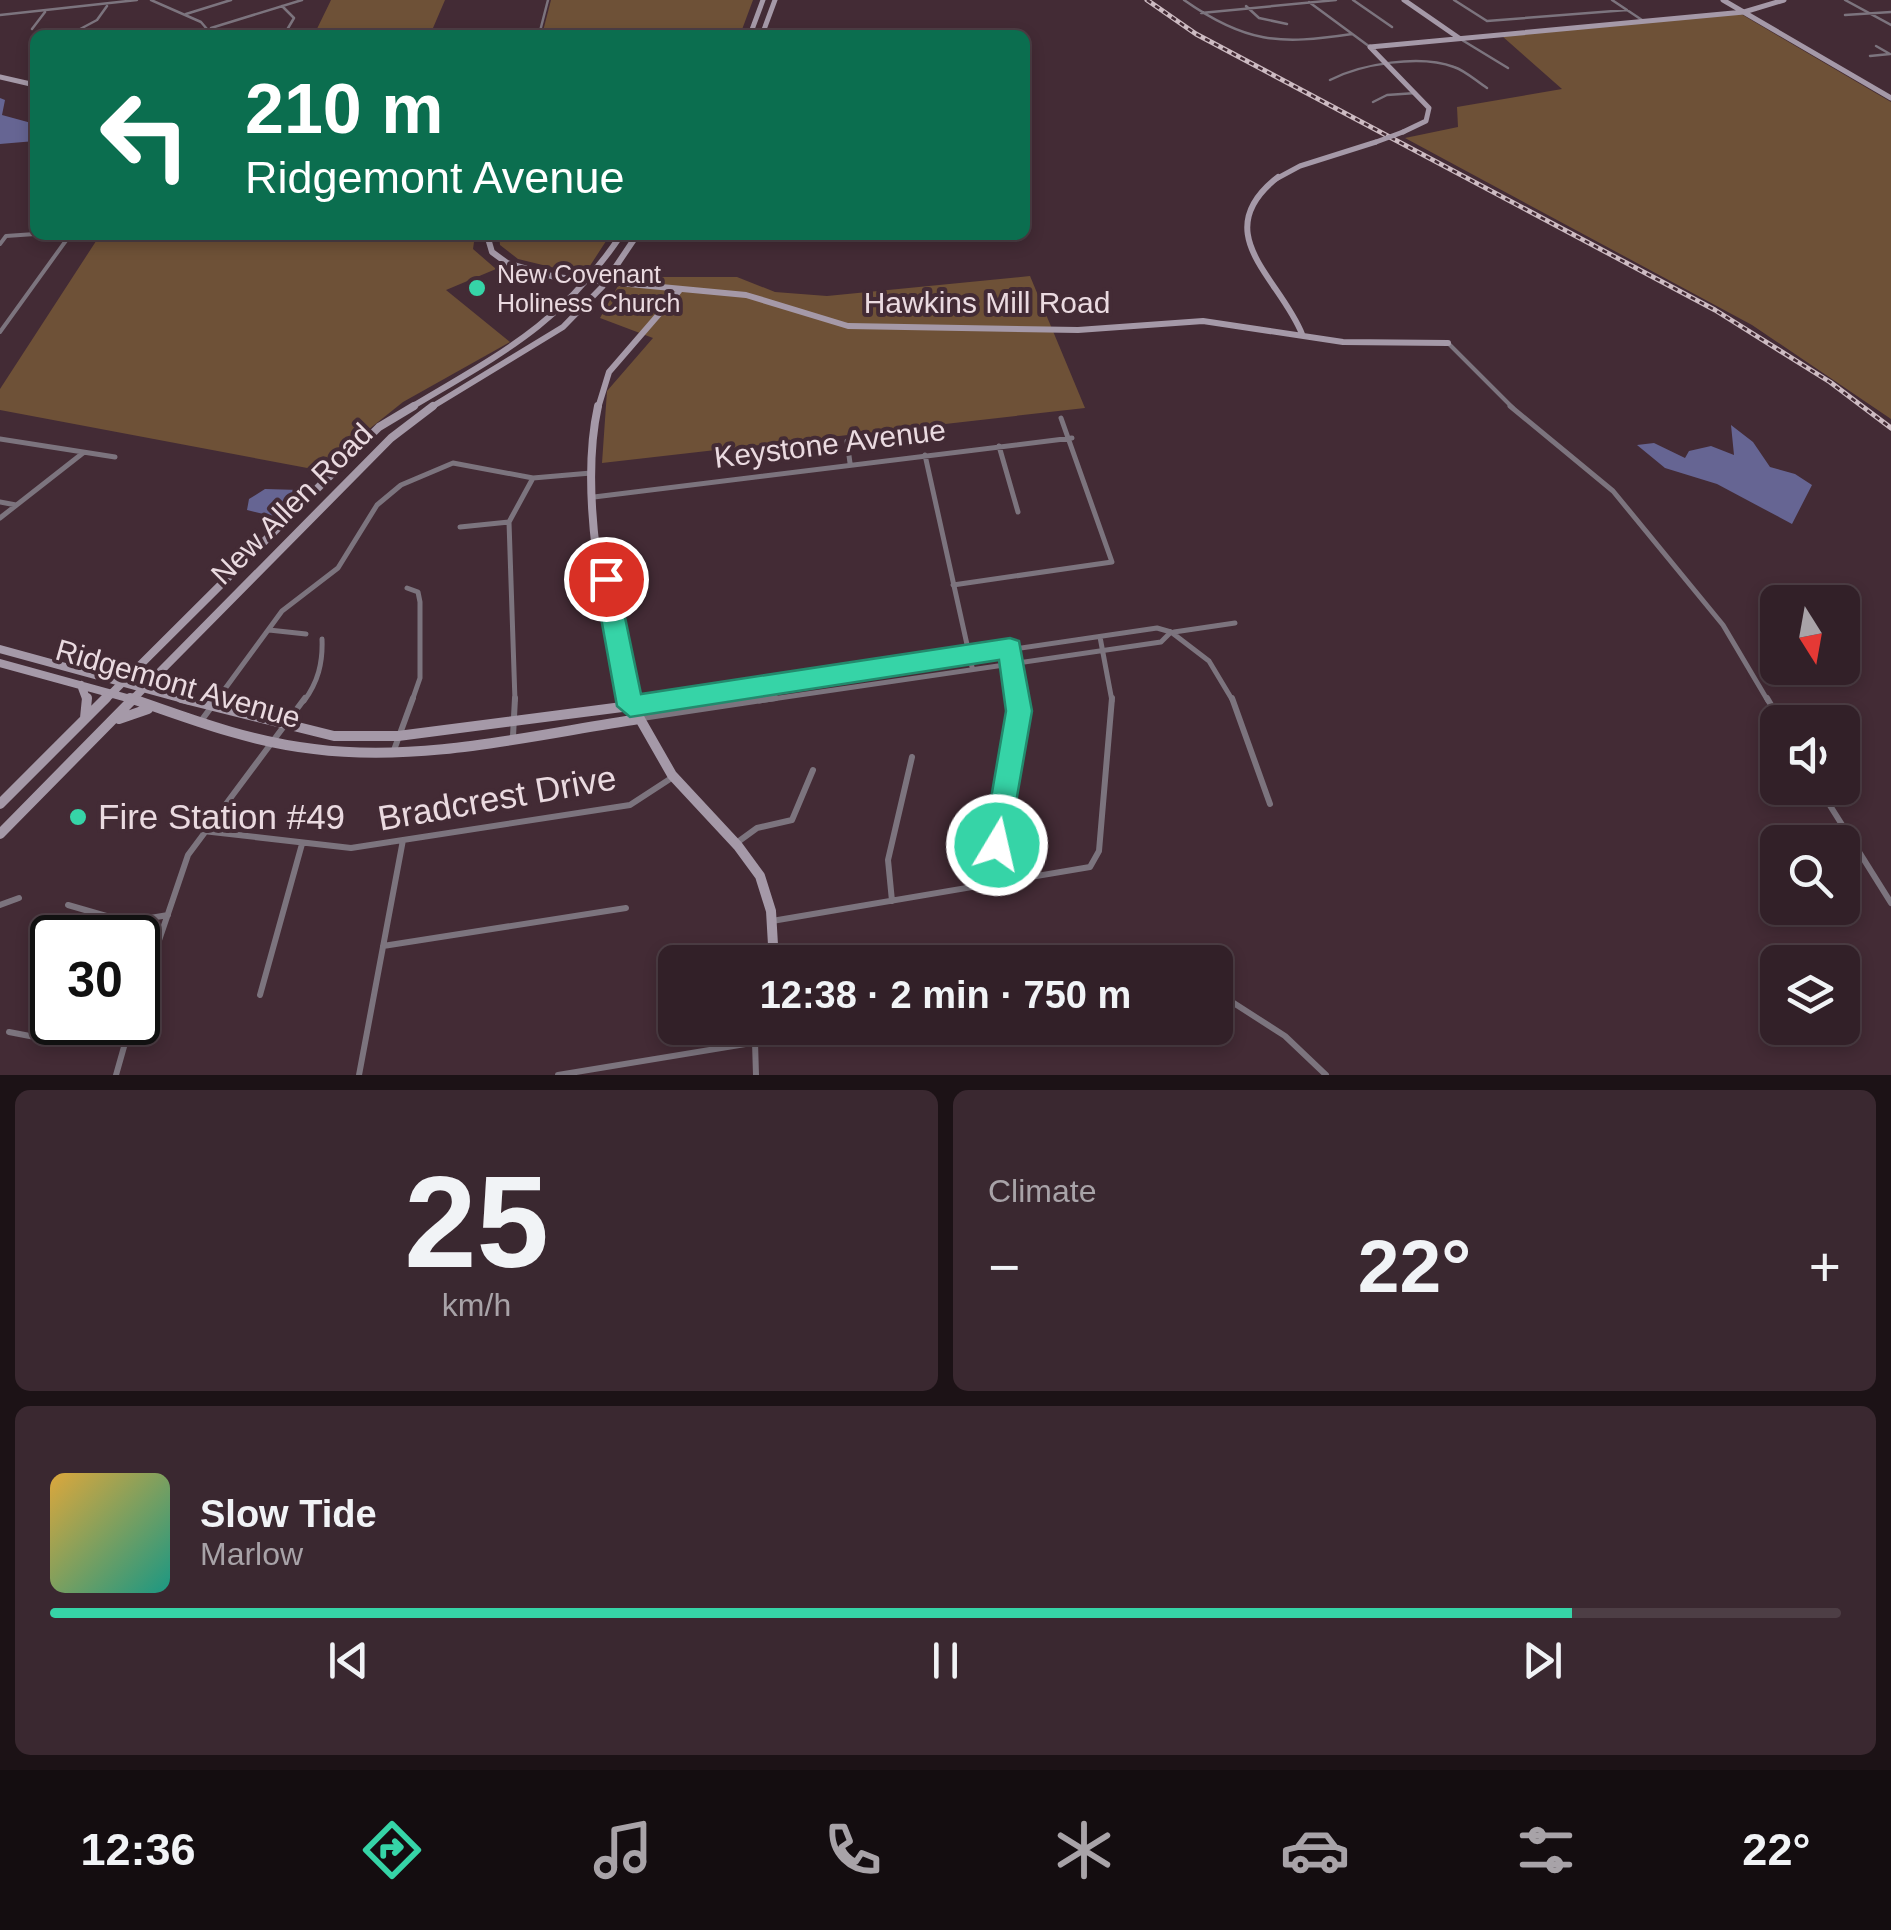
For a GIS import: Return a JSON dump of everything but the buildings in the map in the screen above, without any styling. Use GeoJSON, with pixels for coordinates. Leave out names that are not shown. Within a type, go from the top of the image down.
{"type":"FeatureCollection","features":[{"type":"Feature","properties":{"kind":"street"},"geometry":{"type":"LineString","coordinates":[[0,15],[138,0]]}},
{"type":"Feature","properties":{"kind":"street"},"geometry":{"type":"LineString","coordinates":[[151,0],[210,28],[302,0]]}},
{"type":"Feature","properties":{"kind":"street"},"geometry":{"type":"LineString","coordinates":[[182,15],[231,0]]}},
{"type":"Feature","properties":{"kind":"street"},"geometry":{"type":"LineString","coordinates":[[540,30],[548,0]]}},
{"type":"Feature","properties":{"kind":"street"},"geometry":{"type":"LineString","coordinates":[[752,30],[763,0]]}},
{"type":"Feature","properties":{"kind":"street"},"geometry":{"type":"LineString","coordinates":[[764,30],[776,0]]}},
{"type":"Feature","properties":{"kind":"street"},"geometry":{"type":"LineString","coordinates":[[1184,0],[1244,36],[1276,44],[1309,43],[1352,34]]}},
{"type":"Feature","properties":{"kind":"street"},"geometry":{"type":"LineString","coordinates":[[1201,12],[1336,0]]}},
{"type":"Feature","properties":{"kind":"street"},"geometry":{"type":"LineString","coordinates":[[1353,0],[1392,26]]}},
{"type":"Feature","properties":{"kind":"street"},"geometry":{"type":"LineString","coordinates":[[1404,0],[1508,68]]}},
{"type":"Feature","properties":{"kind":"street"},"geometry":{"type":"LineString","coordinates":[[1454,0],[1487,21],[1627,10]]}},
{"type":"Feature","properties":{"kind":"street"},"geometry":{"type":"LineString","coordinates":[[1612,0],[1644,22]]}},
{"type":"Feature","properties":{"kind":"street"},"geometry":{"type":"LineString","coordinates":[[1723,0],[1891,98]]}},
{"type":"Feature","properties":{"kind":"street"},"geometry":{"type":"LineString","coordinates":[[1370,47],[1744,12],[1781,0]]}},
{"type":"Feature","properties":{"kind":"street"},"geometry":{"type":"LineString","coordinates":[[1845,0],[1891,25]]}},
{"type":"Feature","properties":{"kind":"street"},"geometry":{"type":"LineString","coordinates":[[1302,334],[1291,309],[1258,266],[1243,224],[1246,206],[1267,183],[1288,171],[1403,132],[1429,116],[1429,108],[1391,67],[1310,2]]}},
{"type":"Feature","properties":{"kind":"street"},"geometry":{"type":"LineString","coordinates":[[79,30],[97,20],[107,6]]}},
{"type":"Feature","properties":{"kind":"street"},"geometry":{"type":"LineString","coordinates":[[276,30],[288,29],[294,16],[282,6]]}},
{"type":"Feature","properties":{"kind":"street"},"geometry":{"type":"LineString","coordinates":[[1246,6],[1259,18],[1287,24]]}},
{"type":"Feature","properties":{"kind":"street"},"geometry":{"type":"LineString","coordinates":[[32,29],[47,10]]}},
{"type":"Feature","properties":{"kind":"street"},"geometry":{"type":"LineString","coordinates":[[1845,15],[1891,12]]}},
{"type":"Feature","properties":{"kind":"street"},"geometry":{"type":"LineString","coordinates":[[1876,46],[1890,54]]}},
{"type":"Feature","properties":{"kind":"street"},"geometry":{"type":"LineString","coordinates":[[1870,56],[1890,54]]}},
{"type":"Feature","properties":{"kind":"street"},"geometry":{"type":"LineString","coordinates":[[1330,80],[1350,70],[1453,66],[1487,88]]}},
{"type":"Feature","properties":{"kind":"street"},"geometry":{"type":"LineString","coordinates":[[0,77],[30,83]]}},
{"type":"Feature","properties":{"kind":"street"},"geometry":{"type":"LineString","coordinates":[[1373,102],[1387,95],[1416,93]]}},
{"type":"Feature","properties":{"kind":"street"},"geometry":{"type":"LineString","coordinates":[[0,244],[6,236],[30,234]]}},
{"type":"Feature","properties":{"kind":"street"},"geometry":{"type":"LineString","coordinates":[[0,332],[66,240]]}},
{"type":"Feature","properties":{"kind":"street","name":"Hawkins Mill Road"},"geometry":{"type":"LineString","coordinates":[[488,240],[492,252],[508,264],[589,283],[746,295],[848,326],[1078,330],[1203,321],[1358,343],[1448,344]]}},
{"type":"Feature","properties":{"kind":"street","name":"New Allen Road"},"geometry":{"type":"LineString","coordinates":[[0,804],[379,427],[534,334],[589,283],[617,240]]}},
{"type":"Feature","properties":{"kind":"street","name":"New Allen Road"},"geometry":{"type":"LineString","coordinates":[[0,834],[391,438],[439,402],[563,327],[605,284],[633,240]]}},
{"type":"Feature","properties":{"kind":"street"},"geometry":{"type":"LineString","coordinates":[[679,291],[662,322],[622,358],[603,386],[594,497],[619,665],[630,706],[673,777],[735,844],[766,893],[773,945]]}},
{"type":"Feature","properties":{"kind":"street"},"geometry":{"type":"LineString","coordinates":[[1448,344],[1501,398],[1612,491],[1723,625],[1771,705]]}},
{"type":"Feature","properties":{"kind":"street"},"geometry":{"type":"LineString","coordinates":[[953,585],[1112,562],[1072,438],[1061,418]]}},
{"type":"Feature","properties":{"kind":"street"},"geometry":{"type":"LineString","coordinates":[[0,438],[115,457]]}},
{"type":"Feature","properties":{"kind":"street","name":"Keystone Avenue"},"geometry":{"type":"LineString","coordinates":[[594,497],[1072,438]]}},
{"type":"Feature","properties":{"kind":"street"},"geometry":{"type":"LineString","coordinates":[[848,441],[850,463]]}},
{"type":"Feature","properties":{"kind":"street"},"geometry":{"type":"LineString","coordinates":[[999,446],[1018,512]]}},
{"type":"Feature","properties":{"kind":"street"},"geometry":{"type":"LineString","coordinates":[[0,518],[83,453]]}},
{"type":"Feature","properties":{"kind":"street"},"geometry":{"type":"LineString","coordinates":[[924,455],[972,668]]}},
{"type":"Feature","properties":{"kind":"street"},"geometry":{"type":"LineString","coordinates":[[200,722],[282,611],[338,568],[388,495],[438,466],[467,465],[533,478],[594,472]]}},
{"type":"Feature","properties":{"kind":"street"},"geometry":{"type":"LineString","coordinates":[[513,736],[516,673],[509,522],[533,478]]}},
{"type":"Feature","properties":{"kind":"street"},"geometry":{"type":"LineString","coordinates":[[0,502],[16,505]]}},
{"type":"Feature","properties":{"kind":"street"},"geometry":{"type":"LineString","coordinates":[[460,527],[509,522]]}},
{"type":"Feature","properties":{"kind":"street"},"geometry":{"type":"LineString","coordinates":[[394,750],[420,678],[420,602],[418,592],[407,588]]}},
{"type":"Feature","properties":{"kind":"street","name":"Ridgemont Avenue"},"geometry":{"type":"LineString","coordinates":[[0,650],[146,686],[285,727],[334,736],[398,736],[630,706],[1010,648],[1235,622]]}},
{"type":"Feature","properties":{"kind":"street"},"geometry":{"type":"LineString","coordinates":[[269,630],[306,634]]}},
{"type":"Feature","properties":{"kind":"street"},"geometry":{"type":"LineString","coordinates":[[1172,632],[1186,638],[1217,671],[1270,804]]}},
{"type":"Feature","properties":{"kind":"street","name":"Ridgemont Avenue"},"geometry":{"type":"LineString","coordinates":[[0,662],[272,742],[348,752],[394,750],[639,719],[1161,642],[1172,632]]}},
{"type":"Feature","properties":{"kind":"street"},"geometry":{"type":"LineString","coordinates":[[772,921],[1090,867],[1099,851],[1113,688],[1100,638]]}},
{"type":"Feature","properties":{"kind":"street"},"geometry":{"type":"LineString","coordinates":[[160,938],[188,855],[202,831],[314,688],[323,658],[322,639]]}},
{"type":"Feature","properties":{"kind":"street"},"geometry":{"type":"LineString","coordinates":[[1002,884],[997,845],[1019,711],[1010,648]]}},
{"type":"Feature","properties":{"kind":"street"},"geometry":{"type":"LineString","coordinates":[[30,669],[42,659]]}},
{"type":"Feature","properties":{"kind":"street"},"geometry":{"type":"LineString","coordinates":[[104,675],[144,660]]}},
{"type":"Feature","properties":{"kind":"street"},"geometry":{"type":"LineString","coordinates":[[166,666],[162,685],[167,693]]}},
{"type":"Feature","properties":{"kind":"street"},"geometry":{"type":"LineString","coordinates":[[81,685],[88,696],[85,718]]}},
{"type":"Feature","properties":{"kind":"street"},"geometry":{"type":"LineString","coordinates":[[110,723],[152,708]]}},
{"type":"Feature","properties":{"kind":"street"},"geometry":{"type":"LineString","coordinates":[[892,902],[888,860],[912,757]]}},
{"type":"Feature","properties":{"kind":"street"},"geometry":{"type":"LineString","coordinates":[[735,844],[757,828],[792,820],[813,770]]}},
{"type":"Feature","properties":{"kind":"street","name":"Bradcrest Drive"},"geometry":{"type":"LineString","coordinates":[[202,831],[351,848],[630,804],[673,777]]}},
{"type":"Feature","properties":{"kind":"street"},"geometry":{"type":"LineString","coordinates":[[1830,805],[1891,904]]}},
{"type":"Feature","properties":{"kind":"street"},"geometry":{"type":"LineString","coordinates":[[359,1075],[403,840]]}},
{"type":"Feature","properties":{"kind":"street"},"geometry":{"type":"LineString","coordinates":[[260,994],[302,844]]}},
{"type":"Feature","properties":{"kind":"street"},"geometry":{"type":"LineString","coordinates":[[0,905],[19,898]]}},
{"type":"Feature","properties":{"kind":"street"},"geometry":{"type":"LineString","coordinates":[[68,905],[127,922],[168,915]]}},
{"type":"Feature","properties":{"kind":"street"},"geometry":{"type":"LineString","coordinates":[[382,946],[626,908]]}},
{"type":"Feature","properties":{"kind":"street"},"geometry":{"type":"LineString","coordinates":[[1233,1003],[1285,1036],[1326,1075]]}},
{"type":"Feature","properties":{"kind":"street"},"geometry":{"type":"LineString","coordinates":[[9,1032],[30,1036]]}},
{"type":"Feature","properties":{"kind":"street"},"geometry":{"type":"LineString","coordinates":[[116,1075],[124,1045]]}},
{"type":"Feature","properties":{"kind":"street"},"geometry":{"type":"LineString","coordinates":[[558,1075],[738,1045]]}},
{"type":"Feature","properties":{"kind":"street"},"geometry":{"type":"LineString","coordinates":[[756,1045],[756,1075]]}},
{"type":"Feature","properties":{"kind":"shaded area"},"geometry":{"type":"Polygon","coordinates":[[[331,0],[445,0],[432,30],[316,30],[331,0]]]}},
{"type":"Feature","properties":{"kind":"shaded area"},"geometry":{"type":"Polygon","coordinates":[[[551,0],[753,0],[742,30],[543,30],[551,0]]]}},
{"type":"Feature","properties":{"kind":"shaded area"},"geometry":{"type":"Polygon","coordinates":[[[1741,14],[1891,102],[1891,419],[1752,325],[1405,138],[1458,127],[1457,107],[1562,89],[1502,36],[1741,14]]]}},
{"type":"Feature","properties":{"kind":"shaded area"},"geometry":{"type":"Polygon","coordinates":[[[97,240],[474,240],[473,249],[496,269],[446,290],[510,342],[403,402],[318,470],[0,410],[0,389],[97,240]]]}},
{"type":"Feature","properties":{"kind":"shaded area"},"geometry":{"type":"Polygon","coordinates":[[[500,240],[607,240],[584,275],[518,259],[500,245],[500,240]]]}},
{"type":"Feature","properties":{"kind":"shaded area"},"geometry":{"type":"Polygon","coordinates":[[[1030,276],[1085,408],[602,463],[607,391],[653,338],[600,318],[623,277],[737,277],[775,292],[827,296],[1030,276]]]}},
{"type":"Feature","properties":{"kind":"water"},"geometry":{"type":"Polygon","coordinates":[[[0,98],[5,100],[2,115],[30,123],[30,141],[0,144],[0,98]]]}},
{"type":"Feature","properties":{"kind":"water"},"geometry":{"type":"Polygon","coordinates":[[[1731,425],[1753,442],[1770,467],[1795,474],[1812,485],[1792,524],[1717,484],[1665,468],[1637,445],[1654,443],[1685,458],[1689,451],[1711,446],[1734,455],[1731,425]]]}},
{"type":"Feature","properties":{"kind":"water"},"geometry":{"type":"Polygon","coordinates":[[[265,489],[299,490],[272,516],[247,510],[249,499],[265,489]]]}},
{"type":"Feature","properties":{"kind":"railway"},"geometry":{"type":"LineString","coordinates":[[1147,0],[1196,34],[1715,310],[1830,382],[1891,428]]}},
{"type":"Feature","properties":{"kind":"place","name":"New Covenant Holiness Church"},"geometry":{"type":"Point","coordinates":[477,288]}},
{"type":"Feature","properties":{"kind":"place","name":"Fire Station #49"},"geometry":{"type":"Point","coordinates":[78,817]}},
{"type":"Feature","properties":{"kind":"route"},"geometry":{"type":"LineString","coordinates":[[606,579],[619,665],[630,706],[1010,648],[1019,711],[997,845]]}}]}
